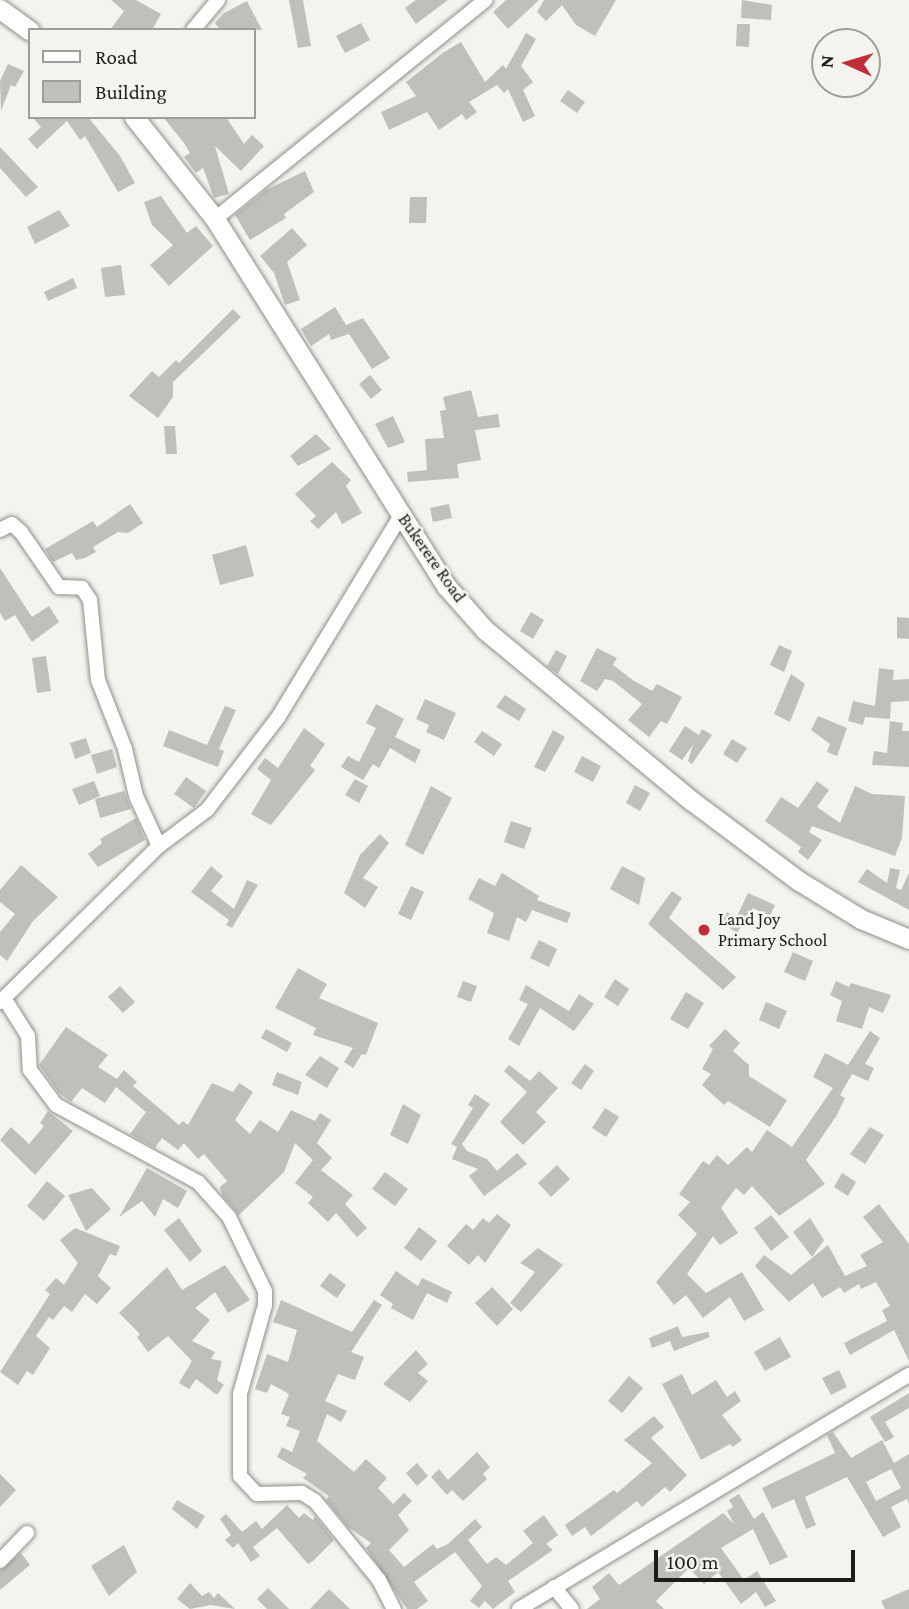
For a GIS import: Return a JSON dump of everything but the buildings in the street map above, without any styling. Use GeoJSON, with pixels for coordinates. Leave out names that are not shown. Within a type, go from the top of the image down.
{"type":"FeatureCollection","features":[{"type":"Feature","properties":{"kind":"street"},"geometry":{"type":"LineString","coordinates":[[195,28],[218,0]]}},
{"type":"Feature","properties":{"kind":"street"},"geometry":{"type":"LineString","coordinates":[[215,219],[485,0]]}},
{"type":"Feature","properties":{"kind":"street"},"geometry":{"type":"LineString","coordinates":[[0,9],[28,30]]}},
{"type":"Feature","properties":{"kind":"street","name":"Bukerere Road"},"geometry":{"type":"LineString","coordinates":[[136,119],[215,219],[447,587],[485,630],[692,801],[799,881],[861,919],[909,939]]}},
{"type":"Feature","properties":{"kind":"street"},"geometry":{"type":"LineString","coordinates":[[394,1609],[379,1580],[315,1501],[302,1493],[257,1494],[240,1476],[240,1394],[265,1305],[265,1292],[229,1217],[198,1182],[56,1105],[30,1070],[28,1036],[2,1000],[159,846],[207,810],[279,716],[401,515]]}},
{"type":"Feature","properties":{"kind":"street"},"geometry":{"type":"LineString","coordinates":[[0,530],[12,524],[21,531],[59,587],[82,589],[90,600],[98,680],[125,749],[136,796],[159,846]]}},
{"type":"Feature","properties":{"kind":"street"},"geometry":{"type":"LineString","coordinates":[[519,1609],[908,1383]]}},
{"type":"Feature","properties":{"kind":"street"},"geometry":{"type":"LineString","coordinates":[[0,1561],[27,1533]]}},
{"type":"Feature","properties":{"kind":"street"},"geometry":{"type":"LineString","coordinates":[[554,1587],[572,1609]]}},
{"type":"Feature","properties":{"kind":"place","name":"Land Joy Primary School"},"geometry":{"type":"Point","coordinates":[704,930]}}]}
